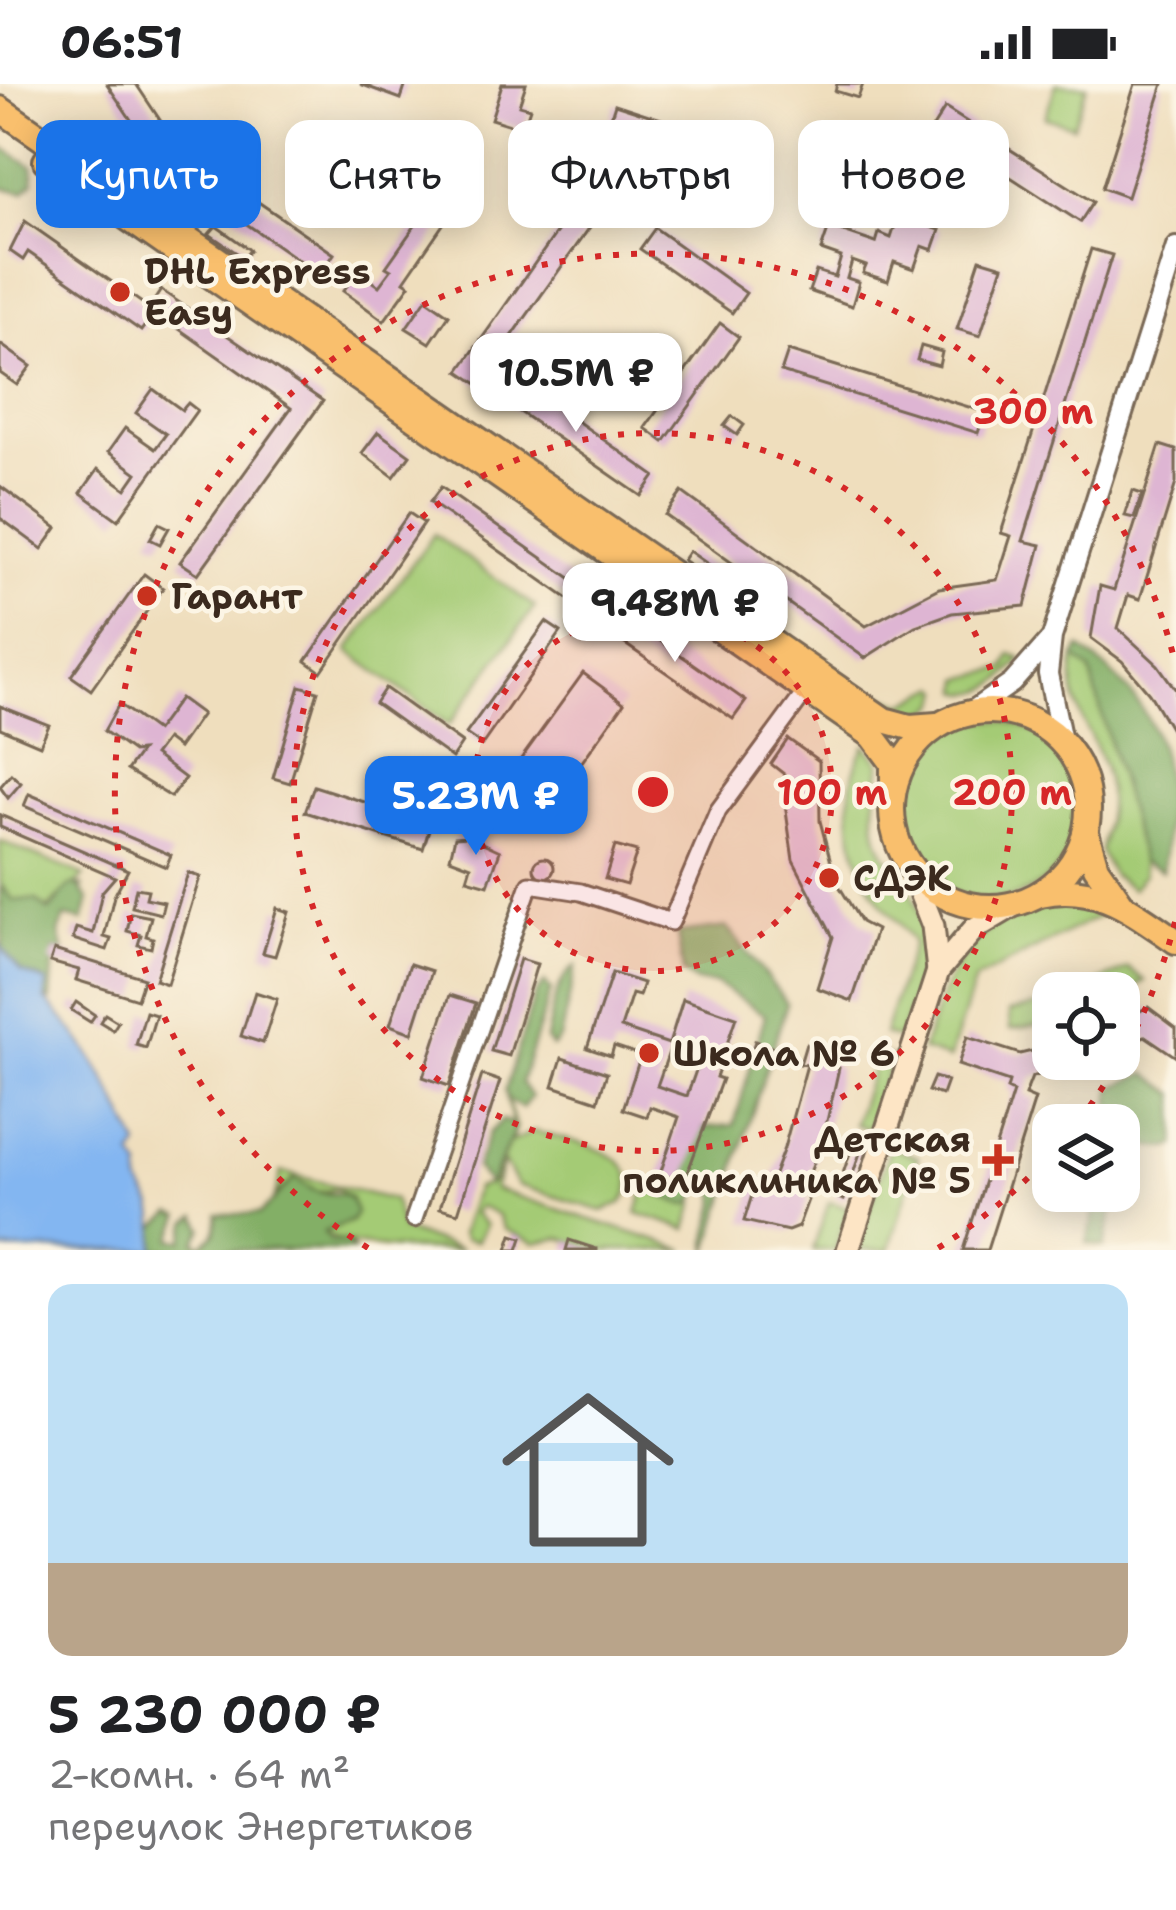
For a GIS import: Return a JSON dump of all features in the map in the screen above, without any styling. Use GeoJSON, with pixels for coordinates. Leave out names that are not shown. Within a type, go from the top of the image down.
{"type":"FeatureCollection","features":[{"type":"Feature","properties":{"kind":"main road"},"geometry":{"type":"LineString","coordinates":[[0,109],[361,370]]}},
{"type":"Feature","properties":{"kind":"main road"},"geometry":{"type":"LineString","coordinates":[[0,129],[361,370],[813,682],[889,722],[938,725]]}},
{"type":"Feature","properties":{"kind":"main road"},"geometry":{"type":"LineString","coordinates":[[813,682],[885,747],[893,763],[894,832],[933,926],[938,971]]}},
{"type":"Feature","properties":{"kind":"main road"},"geometry":{"type":"LineString","coordinates":[[893,793],[906,758],[938,725],[969,712],[1022,716],[1062,741],[1085,785],[1086,829],[1096,867],[1121,904]]}},
{"type":"Feature","properties":{"kind":"main road"},"geometry":{"type":"LineString","coordinates":[[848,1250],[938,971],[974,929],[1028,899],[1067,869],[1086,829]]}},
{"type":"Feature","properties":{"kind":"main road"},"geometry":{"type":"LineString","coordinates":[[909,865],[927,884],[959,902],[988,907],[1073,888],[1121,904],[1176,941]]}},
{"type":"Feature","properties":{"kind":"street"},"geometry":{"type":"LineString","coordinates":[[1062,741],[1048,674],[1052,637],[1176,248]]}},
{"type":"Feature","properties":{"kind":"street"},"geometry":{"type":"LineString","coordinates":[[969,712],[1012,683],[1052,637]]}},
{"type":"Feature","properties":{"kind":"street"},"geometry":{"type":"LineString","coordinates":[[414,1219],[530,884],[581,892],[671,922],[718,811],[813,682]]}},
{"type":"Feature","properties":{"kind":"green space"},"geometry":{"type":"Polygon","coordinates":[[[1056,84],[1087,86],[1073,126],[1045,117],[1056,84]]]}},
{"type":"Feature","properties":{"kind":"green space"},"geometry":{"type":"Polygon","coordinates":[[[0,146],[32,166],[34,182],[24,192],[0,188],[0,146]]]}},
{"type":"Feature","properties":{"kind":"green space"},"geometry":{"type":"Polygon","coordinates":[[[434,534],[535,607],[449,725],[348,651],[434,534]]]}},
{"type":"Feature","properties":{"kind":"green space"},"geometry":{"type":"Polygon","coordinates":[[[1080,648],[1131,694],[1158,744],[1167,802],[1162,871],[1142,861],[1090,670],[1075,658],[1080,648]]]}},
{"type":"Feature","properties":{"kind":"green space"},"geometry":{"type":"Polygon","coordinates":[[[1011,655],[1022,659],[995,685],[978,692],[961,691],[962,679],[1006,668],[1011,655]]]}},
{"type":"Feature","properties":{"kind":"green space"},"geometry":{"type":"Polygon","coordinates":[[[1075,658],[1090,670],[1142,861],[1144,874],[1132,889],[1112,875],[1100,851],[1108,786],[1077,706],[1075,658]]]}},
{"type":"Feature","properties":{"kind":"green space"},"geometry":{"type":"Polygon","coordinates":[[[939,686],[943,690],[938,705],[918,717],[876,707],[880,695],[904,704],[939,686]]]}},
{"type":"Feature","properties":{"kind":"green space"},"geometry":{"type":"Polygon","coordinates":[[[989,720],[1023,727],[1053,746],[1072,776],[1079,810],[1072,844],[1053,874],[1023,893],[989,900],[955,893],[925,874],[906,844],[899,810],[906,776],[925,746],[955,727],[989,720]]]}},
{"type":"Feature","properties":{"kind":"green space"},"geometry":{"type":"Polygon","coordinates":[[[865,745],[880,762],[875,811],[878,837],[907,885],[922,924],[922,962],[900,1039],[884,1034],[913,943],[878,898],[854,843],[852,783],[865,745]]]}},
{"type":"Feature","properties":{"kind":"green space"},"geometry":{"type":"Polygon","coordinates":[[[0,841],[85,876],[23,930],[0,907],[0,841]]]}},
{"type":"Feature","properties":{"kind":"green space"},"geometry":{"type":"Polygon","coordinates":[[[0,884],[13,900],[36,900],[49,911],[68,888],[78,885],[85,887],[78,886],[89,900],[83,921],[65,917],[59,933],[64,953],[54,950],[51,1000],[46,998],[44,980],[24,974],[3,952],[0,884]]]}},
{"type":"Feature","properties":{"kind":"green space"},"geometry":{"type":"Polygon","coordinates":[[[1042,900],[1117,907],[975,980],[949,1059],[922,1050],[961,958],[993,927],[1042,900]]]}},
{"type":"Feature","properties":{"kind":"green space"},"geometry":{"type":"Polygon","coordinates":[[[727,927],[787,1003],[709,1250],[717,1202],[713,1185],[702,1183],[693,1203],[685,1205],[640,1186],[653,1181],[679,1188],[701,1128],[734,1125],[765,1015],[715,983],[696,982],[683,973],[677,933],[727,927]]]}},
{"type":"Feature","properties":{"kind":"green space"},"geometry":{"type":"Polygon","coordinates":[[[576,966],[560,1039],[552,1047],[546,1040],[555,999],[563,979],[576,966]]]}},
{"type":"Feature","properties":{"kind":"green space"},"geometry":{"type":"Polygon","coordinates":[[[545,983],[551,990],[521,1082],[531,1097],[522,1108],[509,1101],[505,1091],[535,994],[545,983]]]}},
{"type":"Feature","properties":{"kind":"green space"},"geometry":{"type":"Polygon","coordinates":[[[1032,1007],[1032,1026],[1010,1029],[1009,1012],[1032,1007]]]}},
{"type":"Feature","properties":{"kind":"green space"},"geometry":{"type":"Polygon","coordinates":[[[878,1053],[892,1058],[868,1129],[854,1124],[878,1053]]]}},
{"type":"Feature","properties":{"kind":"green space"},"geometry":{"type":"Polygon","coordinates":[[[1147,1073],[1176,1094],[1176,1146],[1140,1143],[1140,1104],[1111,1104],[1112,1088],[1140,1080],[1147,1073]]]}},
{"type":"Feature","properties":{"kind":"green space"},"geometry":{"type":"Polygon","coordinates":[[[506,1096],[516,1128],[511,1142],[535,1131],[586,1145],[619,1161],[628,1172],[630,1186],[622,1203],[602,1211],[517,1185],[504,1162],[494,1189],[686,1250],[601,1250],[561,1238],[535,1243],[504,1229],[498,1216],[480,1206],[473,1213],[486,1225],[477,1241],[465,1239],[461,1233],[476,1188],[494,1182],[514,1130],[506,1096]]]}},
{"type":"Feature","properties":{"kind":"green space"},"geometry":{"type":"Polygon","coordinates":[[[502,1120],[511,1123],[514,1132],[489,1185],[476,1168],[489,1133],[502,1120]]]}},
{"type":"Feature","properties":{"kind":"green space"},"geometry":{"type":"Polygon","coordinates":[[[890,1147],[918,1157],[889,1250],[856,1250],[890,1147]]]}},
{"type":"Feature","properties":{"kind":"green space"},"geometry":{"type":"Polygon","coordinates":[[[281,1172],[394,1200],[402,1230],[461,1250],[386,1248],[333,1238],[324,1232],[351,1221],[351,1198],[337,1189],[318,1192],[294,1179],[275,1196],[281,1172]]]}},
{"type":"Feature","properties":{"kind":"green space"},"geometry":{"type":"Polygon","coordinates":[[[294,1179],[321,1193],[348,1197],[356,1213],[351,1221],[324,1232],[330,1241],[346,1241],[354,1250],[155,1250],[155,1228],[172,1213],[181,1216],[172,1239],[184,1240],[188,1222],[197,1216],[203,1228],[195,1242],[202,1245],[215,1234],[218,1214],[260,1214],[294,1179]]]}},
{"type":"Feature","properties":{"kind":"green space"},"geometry":{"type":"Polygon","coordinates":[[[645,1187],[695,1203],[687,1229],[637,1213],[645,1187]]]}},
{"type":"Feature","properties":{"kind":"green space"},"geometry":{"type":"Polygon","coordinates":[[[829,1202],[849,1208],[835,1250],[813,1250],[829,1202]]]}},
{"type":"Feature","properties":{"kind":"green space"},"geometry":{"type":"Polygon","coordinates":[[[1094,1212],[1113,1212],[1104,1247],[1087,1243],[1094,1212]]]}},
{"type":"Feature","properties":{"kind":"water"},"geometry":{"type":"Polygon","coordinates":[[[0,945],[21,972],[47,982],[45,999],[87,1050],[120,1106],[139,1146],[133,1157],[154,1211],[155,1250],[0,1250],[0,945]]]}},
{"type":"Feature","properties":{"kind":"building"},"geometry":{"type":"Polygon","coordinates":[[[107,84],[136,84],[160,120],[131,120],[107,84]]]}},
{"type":"Feature","properties":{"kind":"building"},"geometry":{"type":"Polygon","coordinates":[[[360,84],[406,84],[401,99],[360,84]]]}},
{"type":"Feature","properties":{"kind":"building"},"geometry":{"type":"Polygon","coordinates":[[[502,84],[526,84],[519,105],[530,108],[526,120],[508,120],[508,124],[491,119],[502,84]]]}},
{"type":"Feature","properties":{"kind":"building"},"geometry":{"type":"Polygon","coordinates":[[[837,84],[863,84],[858,98],[835,91],[837,84]]]}},
{"type":"Feature","properties":{"kind":"building"},"geometry":{"type":"Polygon","coordinates":[[[1135,84],[1163,84],[1127,197],[1102,188],[1135,84]]]}},
{"type":"Feature","properties":{"kind":"building"},"geometry":{"type":"Polygon","coordinates":[[[615,104],[664,120],[610,120],[615,104]]]}},
{"type":"Feature","properties":{"kind":"building"},"geometry":{"type":"Polygon","coordinates":[[[945,108],[964,120],[937,120],[945,108]]]}},
{"type":"Feature","properties":{"kind":"building"},"geometry":{"type":"Polygon","coordinates":[[[1009,149],[1093,202],[1080,222],[1009,176],[1009,149]]]}},
{"type":"Feature","properties":{"kind":"building"},"geometry":{"type":"Polygon","coordinates":[[[261,204],[285,220],[285,228],[296,228],[334,254],[320,275],[252,228],[261,228],[261,204]]]}},
{"type":"Feature","properties":{"kind":"building"},"geometry":{"type":"Polygon","coordinates":[[[25,221],[149,308],[161,290],[323,401],[198,574],[180,562],[291,408],[165,319],[159,327],[149,320],[141,331],[28,252],[23,260],[10,251],[25,221]]]}},
{"type":"Feature","properties":{"kind":"building"},"geometry":{"type":"Polygon","coordinates":[[[219,228],[250,250],[244,258],[209,234],[219,228]]]}},
{"type":"Feature","properties":{"kind":"building"},"geometry":{"type":"Polygon","coordinates":[[[413,228],[441,228],[404,281],[410,285],[384,321],[343,291],[358,271],[379,286],[391,270],[386,267],[413,228]]]}},
{"type":"Feature","properties":{"kind":"building"},"geometry":{"type":"Polygon","coordinates":[[[560,228],[589,228],[478,384],[459,371],[560,228]]]}},
{"type":"Feature","properties":{"kind":"building"},"geometry":{"type":"Polygon","coordinates":[[[655,228],[746,293],[732,313],[640,249],[655,228]]]}},
{"type":"Feature","properties":{"kind":"building"},"geometry":{"type":"Polygon","coordinates":[[[829,228],[876,243],[879,233],[891,238],[894,228],[940,230],[933,250],[922,246],[914,269],[894,262],[888,281],[863,273],[866,266],[852,261],[847,278],[859,282],[852,306],[809,291],[816,271],[835,277],[841,257],[821,250],[829,228]]]}},
{"type":"Feature","properties":{"kind":"building"},"geometry":{"type":"Polygon","coordinates":[[[1091,249],[1112,255],[1023,541],[1041,545],[1025,606],[952,613],[915,626],[865,658],[665,515],[682,492],[866,626],[939,588],[997,580],[1011,536],[1001,533],[1091,249]]]}},
{"type":"Feature","properties":{"kind":"building"},"geometry":{"type":"Polygon","coordinates":[[[980,259],[1003,266],[980,336],[957,329],[980,259]]]}},
{"type":"Feature","properties":{"kind":"building"},"geometry":{"type":"Polygon","coordinates":[[[426,299],[449,315],[430,343],[406,328],[426,299]]]}},
{"type":"Feature","properties":{"kind":"building"},"geometry":{"type":"Polygon","coordinates":[[[720,323],[739,337],[664,442],[645,428],[720,323]]]}},
{"type":"Feature","properties":{"kind":"building"},"geometry":{"type":"Polygon","coordinates":[[[0,344],[31,366],[17,385],[0,373],[0,344]]]}},
{"type":"Feature","properties":{"kind":"building"},"geometry":{"type":"Polygon","coordinates":[[[921,346],[942,352],[939,366],[917,360],[921,346]]]}},
{"type":"Feature","properties":{"kind":"building"},"geometry":{"type":"Polygon","coordinates":[[[788,351],[985,412],[978,433],[781,372],[788,351]]]}},
{"type":"Feature","properties":{"kind":"building"},"geometry":{"type":"Polygon","coordinates":[[[512,375],[655,476],[641,496],[497,396],[512,375]]]}},
{"type":"Feature","properties":{"kind":"building"},"geometry":{"type":"Polygon","coordinates":[[[153,389],[182,410],[188,403],[197,410],[118,520],[81,493],[98,469],[126,489],[137,473],[108,452],[125,428],[155,449],[166,434],[136,413],[153,389]]]}},
{"type":"Feature","properties":{"kind":"building"},"geometry":{"type":"Polygon","coordinates":[[[732,416],[744,425],[737,435],[724,426],[732,416]]]}},
{"type":"Feature","properties":{"kind":"building"},"geometry":{"type":"Polygon","coordinates":[[[378,432],[410,455],[394,477],[362,453],[378,432]]]}},
{"type":"Feature","properties":{"kind":"building"},"geometry":{"type":"Polygon","coordinates":[[[1160,445],[1176,450],[1176,483],[1140,599],[1128,595],[1118,628],[1158,665],[1176,690],[1176,738],[1149,693],[1122,661],[1091,638],[1100,586],[1114,590],[1160,445]]]}},
{"type":"Feature","properties":{"kind":"building"},"geometry":{"type":"Polygon","coordinates":[[[0,486],[57,528],[42,549],[0,518],[0,486]]]}},
{"type":"Feature","properties":{"kind":"building"},"geometry":{"type":"Polygon","coordinates":[[[441,487],[589,591],[578,606],[430,502],[441,487]]]}},
{"type":"Feature","properties":{"kind":"building"},"geometry":{"type":"Polygon","coordinates":[[[1133,491],[1142,494],[1134,518],[1125,516],[1133,491]]]}},
{"type":"Feature","properties":{"kind":"building"},"geometry":{"type":"Polygon","coordinates":[[[409,513],[424,523],[321,672],[306,661],[409,513]]]}},
{"type":"Feature","properties":{"kind":"building"},"geometry":{"type":"Polygon","coordinates":[[[159,523],[169,528],[160,544],[150,539],[159,523]]]}},
{"type":"Feature","properties":{"kind":"building"},"geometry":{"type":"Polygon","coordinates":[[[689,551],[742,588],[736,598],[683,560],[689,551]]]}},
{"type":"Feature","properties":{"kind":"building"},"geometry":{"type":"Polygon","coordinates":[[[144,574],[163,588],[91,690],[71,676],[144,574]]]}},
{"type":"Feature","properties":{"kind":"building"},"geometry":{"type":"Polygon","coordinates":[[[618,611],[746,701],[733,719],[605,630],[618,611]]]}},
{"type":"Feature","properties":{"kind":"building"},"geometry":{"type":"Polygon","coordinates":[[[546,622],[561,632],[482,745],[466,734],[546,622]]]}},
{"type":"Feature","properties":{"kind":"building"},"geometry":{"type":"Polygon","coordinates":[[[583,673],[624,703],[539,822],[497,792],[583,673]]]}},
{"type":"Feature","properties":{"kind":"building"},"geometry":{"type":"Polygon","coordinates":[[[300,686],[318,691],[290,783],[273,778],[300,686]]]}},
{"type":"Feature","properties":{"kind":"building"},"geometry":{"type":"Polygon","coordinates":[[[385,688],[462,743],[452,758],[375,703],[385,688]]]}},
{"type":"Feature","properties":{"kind":"building"},"geometry":{"type":"Polygon","coordinates":[[[180,698],[202,714],[178,748],[166,739],[154,755],[185,778],[171,797],[127,770],[141,751],[133,752],[104,731],[119,704],[156,731],[180,698]]]}},
{"type":"Feature","properties":{"kind":"building"},"geometry":{"type":"Polygon","coordinates":[[[0,706],[49,725],[40,745],[0,728],[0,706]]]}},
{"type":"Feature","properties":{"kind":"building"},"geometry":{"type":"Polygon","coordinates":[[[788,739],[819,761],[820,821],[836,881],[861,922],[876,930],[852,1001],[817,988],[833,937],[793,860],[785,804],[789,778],[771,764],[788,739]]]}},
{"type":"Feature","properties":{"kind":"building"},"geometry":{"type":"Polygon","coordinates":[[[11,774],[21,783],[8,798],[0,787],[11,774]]]}},
{"type":"Feature","properties":{"kind":"building"},"geometry":{"type":"Polygon","coordinates":[[[314,786],[431,823],[423,849],[305,812],[314,786]]]}},
{"type":"Feature","properties":{"kind":"building"},"geometry":{"type":"Polygon","coordinates":[[[29,794],[171,855],[166,867],[24,806],[29,794]]]}},
{"type":"Feature","properties":{"kind":"building"},"geometry":{"type":"Polygon","coordinates":[[[0,815],[128,870],[114,896],[104,937],[111,939],[107,950],[73,939],[76,928],[93,933],[102,892],[115,877],[0,827],[0,815]]]}},
{"type":"Feature","properties":{"kind":"building"},"geometry":{"type":"Polygon","coordinates":[[[468,836],[500,851],[488,885],[467,879],[471,866],[450,858],[455,837],[468,836]]]}},
{"type":"Feature","properties":{"kind":"building"},"geometry":{"type":"Polygon","coordinates":[[[615,846],[637,852],[626,885],[605,879],[615,846]]]}},
{"type":"Feature","properties":{"kind":"building"},"geometry":{"type":"Polygon","coordinates":[[[544,858],[554,868],[544,878],[534,868],[544,858]]]}},
{"type":"Feature","properties":{"kind":"building"},"geometry":{"type":"Polygon","coordinates":[[[188,873],[200,877],[167,984],[155,980],[188,873]]]}},
{"type":"Feature","properties":{"kind":"building"},"geometry":{"type":"Polygon","coordinates":[[[136,888],[148,890],[146,898],[164,902],[161,914],[132,907],[136,888]]]}},
{"type":"Feature","properties":{"kind":"building"},"geometry":{"type":"Polygon","coordinates":[[[277,908],[289,912],[275,956],[263,953],[277,908]]]}},
{"type":"Feature","properties":{"kind":"building"},"geometry":{"type":"Polygon","coordinates":[[[131,913],[151,917],[146,936],[153,938],[151,948],[138,945],[141,935],[127,931],[131,913]]]}},
{"type":"Feature","properties":{"kind":"building"},"geometry":{"type":"Polygon","coordinates":[[[54,950],[144,978],[137,999],[76,980],[79,970],[50,962],[54,950]]]}},
{"type":"Feature","properties":{"kind":"building"},"geometry":{"type":"Polygon","coordinates":[[[520,959],[537,964],[509,1056],[491,1051],[520,959]]]}},
{"type":"Feature","properties":{"kind":"building"},"geometry":{"type":"Polygon","coordinates":[[[410,964],[432,971],[412,1033],[390,1025],[410,964]]]}},
{"type":"Feature","properties":{"kind":"building"},"geometry":{"type":"Polygon","coordinates":[[[612,973],[643,983],[639,996],[632,994],[621,1028],[669,1044],[683,999],[736,1017],[716,1077],[722,1079],[684,1182],[660,1174],[679,1117],[650,1107],[647,1117],[623,1109],[641,1055],[614,1046],[611,1056],[587,1048],[612,973]],[[670,1049],[657,1086],[687,1096],[700,1059],[670,1049]]]}},
{"type":"Feature","properties":{"kind":"building"},"geometry":{"type":"Polygon","coordinates":[[[255,992],[277,999],[263,1043],[241,1036],[255,992]]]}},
{"type":"Feature","properties":{"kind":"building"},"geometry":{"type":"Polygon","coordinates":[[[450,995],[476,1003],[449,1086],[423,1077],[450,995]]]}},
{"type":"Feature","properties":{"kind":"building"},"geometry":{"type":"Polygon","coordinates":[[[76,1002],[95,1015],[90,1022],[71,1010],[76,1002]]]}},
{"type":"Feature","properties":{"kind":"building"},"geometry":{"type":"Polygon","coordinates":[[[1148,1007],[1176,1028],[1176,1057],[1145,1036],[1140,1038],[1140,1011],[1148,1007]]]}},
{"type":"Feature","properties":{"kind":"building"},"geometry":{"type":"Polygon","coordinates":[[[146,1012],[156,1015],[146,1048],[136,1045],[146,1012]]]}},
{"type":"Feature","properties":{"kind":"building"},"geometry":{"type":"Polygon","coordinates":[[[105,1014],[118,1022],[113,1030],[100,1022],[105,1014]]]}},
{"type":"Feature","properties":{"kind":"building"},"geometry":{"type":"Polygon","coordinates":[[[967,1037],[1020,1054],[1032,1051],[1032,1077],[1025,1095],[1035,1099],[987,1250],[963,1250],[1013,1092],[1007,1089],[1009,1082],[958,1065],[967,1037]]]}},
{"type":"Feature","properties":{"kind":"building"},"geometry":{"type":"Polygon","coordinates":[[[755,1041],[771,1047],[768,1056],[752,1050],[755,1041]]]}},
{"type":"Feature","properties":{"kind":"building"},"geometry":{"type":"Polygon","coordinates":[[[806,1044],[830,1048],[838,1054],[834,1066],[839,1068],[822,1143],[801,1194],[809,1197],[798,1227],[788,1231],[744,1221],[757,1179],[771,1182],[784,1148],[807,1065],[800,1064],[806,1044]]]}},
{"type":"Feature","properties":{"kind":"building"},"geometry":{"type":"Polygon","coordinates":[[[562,1058],[607,1073],[598,1101],[553,1086],[562,1058]]]}},
{"type":"Feature","properties":{"kind":"building"},"geometry":{"type":"Polygon","coordinates":[[[482,1075],[500,1081],[458,1213],[440,1208],[482,1075]]]}},
{"type":"Feature","properties":{"kind":"building"},"geometry":{"type":"Polygon","coordinates":[[[934,1077],[947,1081],[942,1095],[928,1091],[934,1077]]]}},
{"type":"Feature","properties":{"kind":"building"},"geometry":{"type":"Polygon","coordinates":[[[852,1147],[861,1150],[844,1200],[835,1197],[852,1147]]]}},
{"type":"Feature","properties":{"kind":"building"},"geometry":{"type":"Polygon","coordinates":[[[512,1235],[522,1238],[518,1250],[507,1250],[512,1235]]]}},
{"type":"Feature","properties":{"kind":"building"},"geometry":{"type":"Polygon","coordinates":[[[569,1240],[597,1249],[597,1250],[566,1250],[569,1240]]]}},
{"type":"Feature","properties":{"kind":"place","name":"DHL Express Easy"},"geometry":{"type":"Point","coordinates":[120,292]}},
{"type":"Feature","properties":{"kind":"place","name":"Гарант"},"geometry":{"type":"Point","coordinates":[147,596]}},
{"type":"Feature","properties":{"kind":"place","name":"СДЭК"},"geometry":{"type":"Point","coordinates":[829,878]}},
{"type":"Feature","properties":{"kind":"place","name":"Школа № 6"},"geometry":{"type":"Point","coordinates":[649,1053]}},
{"type":"Feature","properties":{"kind":"place","name":"Детская поликлиника № 5"},"geometry":{"type":"Point","coordinates":[998,1160]}}]}
